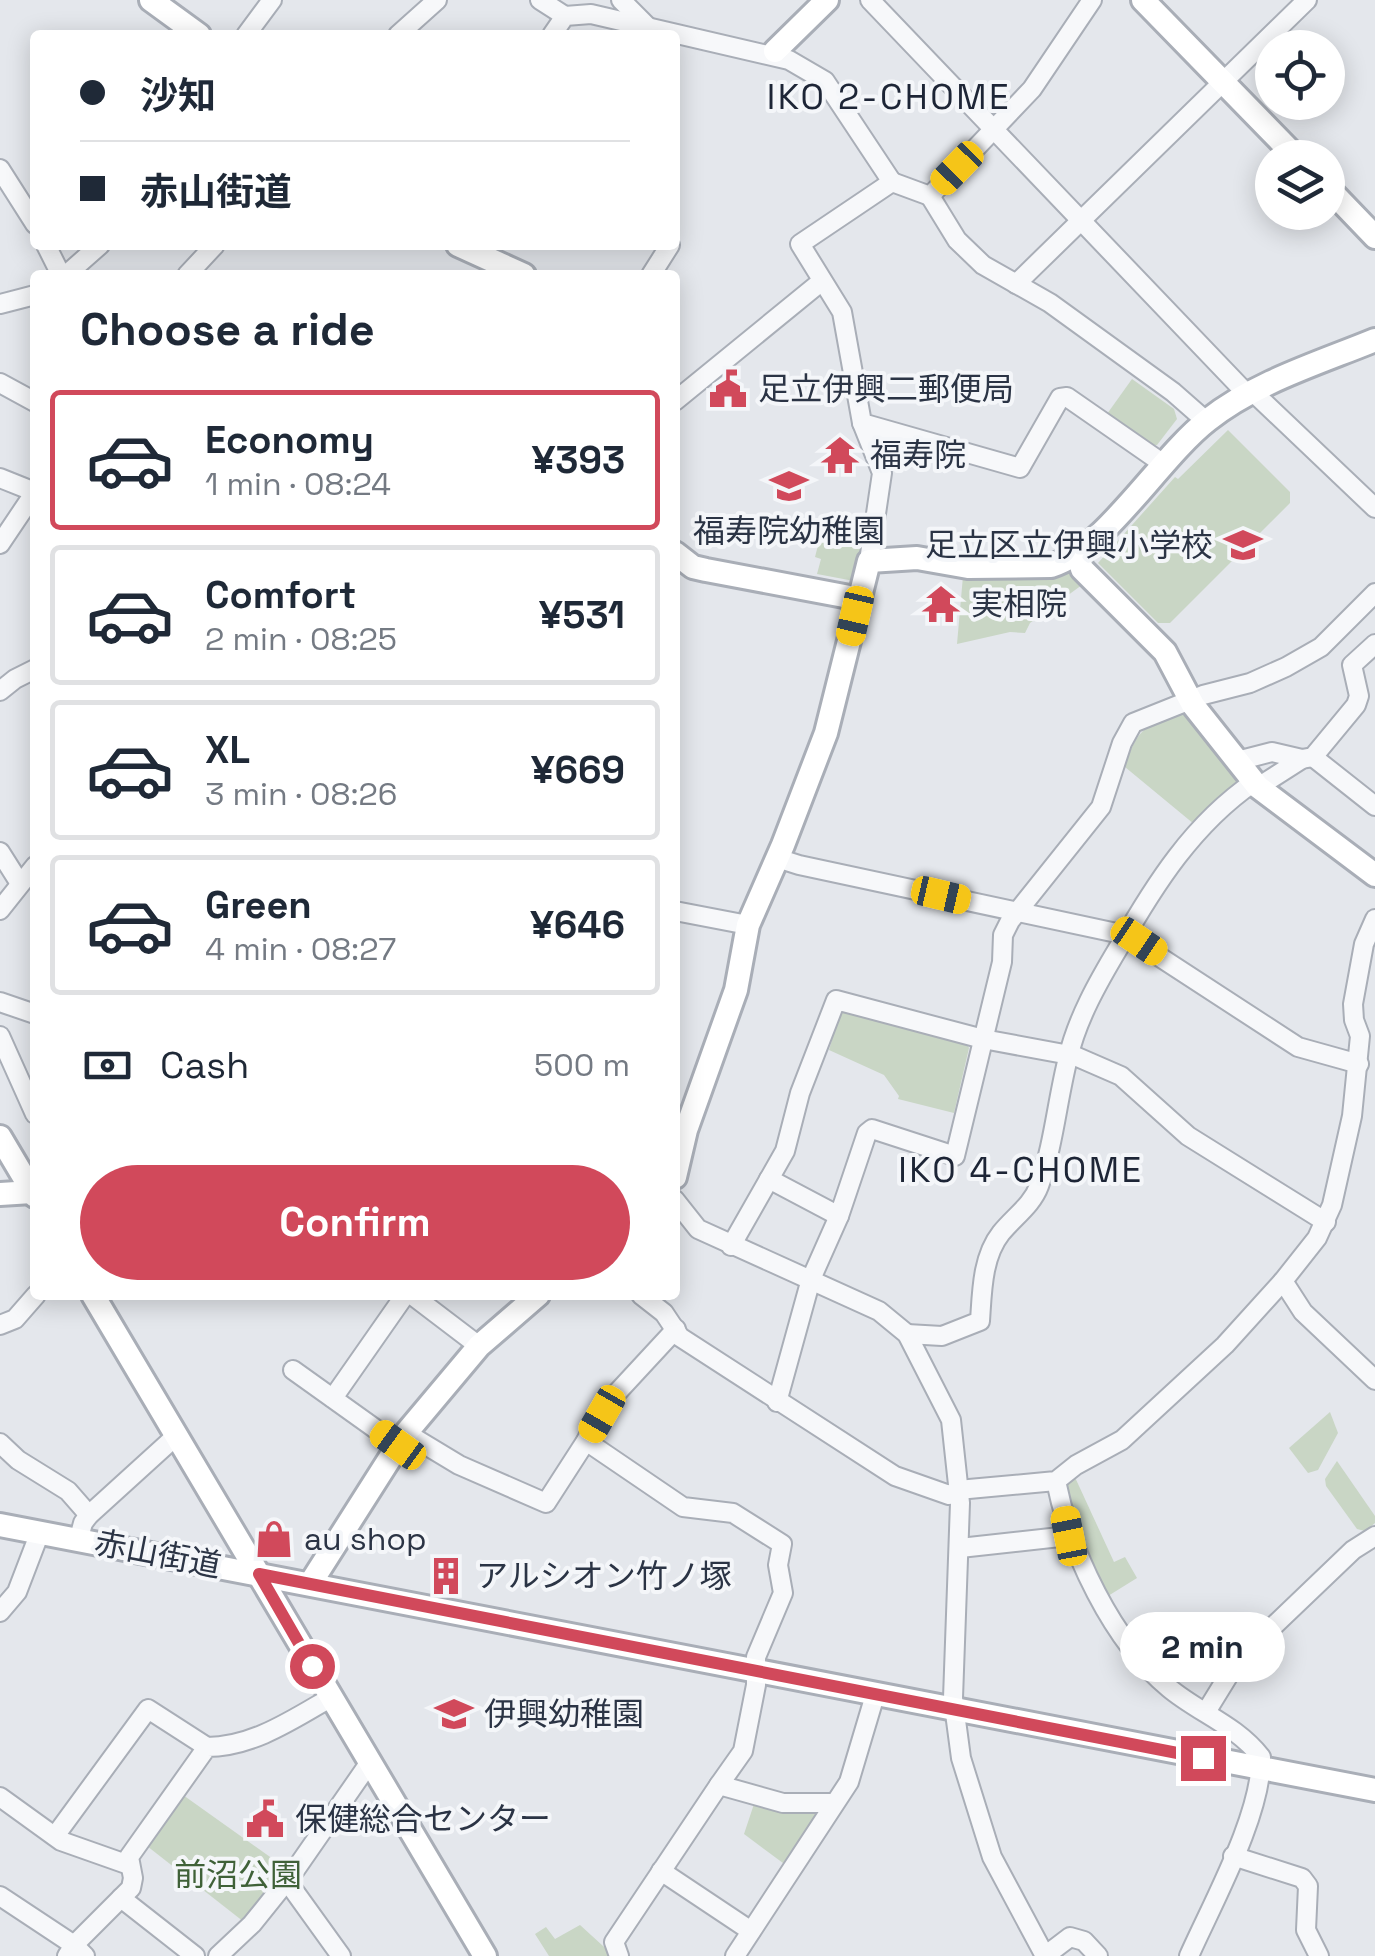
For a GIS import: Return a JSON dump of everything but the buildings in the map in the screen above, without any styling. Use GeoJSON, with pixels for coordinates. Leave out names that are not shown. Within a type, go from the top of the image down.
{"type":"FeatureCollection","features":[{"type":"Feature","properties":{"kind":"street"},"geometry":{"type":"LineString","coordinates":[[151,0],[192,30]]}},
{"type":"Feature","properties":{"kind":"street"},"geometry":{"type":"LineString","coordinates":[[250,30],[272,0]]}},
{"type":"Feature","properties":{"kind":"street"},"geometry":{"type":"LineString","coordinates":[[404,30],[438,0]]}},
{"type":"Feature","properties":{"kind":"street"},"geometry":{"type":"LineString","coordinates":[[540,0],[564,16],[591,14],[662,30]]}},
{"type":"Feature","properties":{"kind":"street"},"geometry":{"type":"LineString","coordinates":[[621,0],[648,27]]}},
{"type":"Feature","properties":{"kind":"street"},"geometry":{"type":"LineString","coordinates":[[773,54],[826,0]]}},
{"type":"Feature","properties":{"kind":"street"},"geometry":{"type":"LineString","coordinates":[[870,0],[1250,393],[1375,508]]}},
{"type":"Feature","properties":{"kind":"street"},"geometry":{"type":"LineString","coordinates":[[930,196],[1032,89],[1092,0]]}},
{"type":"Feature","properties":{"kind":"street"},"geometry":{"type":"LineString","coordinates":[[1143,0],[1280,140]]}},
{"type":"Feature","properties":{"kind":"street"},"geometry":{"type":"LineString","coordinates":[[1016,284],[1307,0]]}},
{"type":"Feature","properties":{"kind":"street"},"geometry":{"type":"LineString","coordinates":[[555,30],[564,16]]}},
{"type":"Feature","properties":{"kind":"street"},"geometry":{"type":"LineString","coordinates":[[680,34],[773,54],[825,81],[892,182],[930,196],[957,240],[984,265],[1100,338],[1173,392],[1206,422]]}},
{"type":"Feature","properties":{"kind":"street"},"geometry":{"type":"LineString","coordinates":[[0,169],[30,216]]}},
{"type":"Feature","properties":{"kind":"street"},"geometry":{"type":"LineString","coordinates":[[680,1156],[736,990],[748,925],[778,858],[829,722],[869,561],[882,474],[862,423],[842,312],[800,244],[892,182]]}},
{"type":"Feature","properties":{"kind":"street"},"geometry":{"type":"LineString","coordinates":[[1345,206],[1375,237]]}},
{"type":"Feature","properties":{"kind":"street"},"geometry":{"type":"LineString","coordinates":[[69,270],[94,250]]}},
{"type":"Feature","properties":{"kind":"street"},"geometry":{"type":"LineString","coordinates":[[192,270],[210,250]]}},
{"type":"Feature","properties":{"kind":"street"},"geometry":{"type":"LineString","coordinates":[[475,250],[514,270]]}},
{"type":"Feature","properties":{"kind":"street"},"geometry":{"type":"LineString","coordinates":[[680,397],[822,281]]}},
{"type":"Feature","properties":{"kind":"street"},"geometry":{"type":"LineString","coordinates":[[0,304],[30,296]]}},
{"type":"Feature","properties":{"kind":"street"},"geometry":{"type":"LineString","coordinates":[[869,561],[917,558],[968,567],[1052,566],[1078,555],[1162,463],[1206,422],[1250,393],[1375,340]]}},
{"type":"Feature","properties":{"kind":"street"},"geometry":{"type":"LineString","coordinates":[[0,383],[30,399]]}},
{"type":"Feature","properties":{"kind":"street"},"geometry":{"type":"LineString","coordinates":[[862,423],[1020,468],[1060,398],[1066,397],[1162,463]]}},
{"type":"Feature","properties":{"kind":"street"},"geometry":{"type":"LineString","coordinates":[[0,478],[30,490]]}},
{"type":"Feature","properties":{"kind":"street"},"geometry":{"type":"LineString","coordinates":[[0,544],[30,499]]}},
{"type":"Feature","properties":{"kind":"street"},"geometry":{"type":"LineString","coordinates":[[1078,555],[1082,569],[1165,652],[1190,700],[1256,785],[1375,875]]}},
{"type":"Feature","properties":{"kind":"street"},"geometry":{"type":"LineString","coordinates":[[681,564],[860,599]]}},
{"type":"Feature","properties":{"kind":"street"},"geometry":{"type":"LineString","coordinates":[[776,1402],[810,1279],[840,1216],[867,1133],[872,1129],[955,1156],[1002,962],[1003,936],[1016,912],[1101,807],[1132,723],[1286,667],[1328,642],[1375,593]]}},
{"type":"Feature","properties":{"kind":"street"},"geometry":{"type":"LineString","coordinates":[[907,1334],[942,1336],[980,1321],[982,1277],[998,1237],[1034,1197],[1038,1187],[1054,1139],[1068,1057],[1098,982],[1157,882],[1196,833],[1256,785],[1308,758],[1356,705],[1359,696],[1352,666],[1328,642]]}},
{"type":"Feature","properties":{"kind":"street"},"geometry":{"type":"LineString","coordinates":[[1352,666],[1375,644]]}},
{"type":"Feature","properties":{"kind":"street"},"geometry":{"type":"LineString","coordinates":[[0,662],[15,678]]}},
{"type":"Feature","properties":{"kind":"street"},"geometry":{"type":"LineString","coordinates":[[0,691],[30,671]]}},
{"type":"Feature","properties":{"kind":"street"},"geometry":{"type":"LineString","coordinates":[[1237,761],[1272,752],[1308,758],[1375,806]]}},
{"type":"Feature","properties":{"kind":"street"},"geometry":{"type":"LineString","coordinates":[[0,852],[19,882]]}},
{"type":"Feature","properties":{"kind":"street"},"geometry":{"type":"LineString","coordinates":[[778,858],[1126,935],[1298,1048],[1359,1064]]}},
{"type":"Feature","properties":{"kind":"street"},"geometry":{"type":"LineString","coordinates":[[0,910],[30,871]]}},
{"type":"Feature","properties":{"kind":"street"},"geometry":{"type":"LineString","coordinates":[[680,911],[748,925]]}},
{"type":"Feature","properties":{"kind":"street"},"geometry":{"type":"LineString","coordinates":[[1375,919],[1364,944],[1353,1004],[1360,1036],[1375,1052]]}},
{"type":"Feature","properties":{"kind":"street"},"geometry":{"type":"LineString","coordinates":[[731,1246],[785,1152],[800,1093],[836,1000],[983,1039],[1075,1056],[1121,1076],[1188,1136],[1326,1222]]}},
{"type":"Feature","properties":{"kind":"street"},"geometry":{"type":"LineString","coordinates":[[0,1002],[30,1012]]}},
{"type":"Feature","properties":{"kind":"street"},"geometry":{"type":"LineString","coordinates":[[0,1036],[30,1103]]}},
{"type":"Feature","properties":{"kind":"street"},"geometry":{"type":"LineString","coordinates":[[647,1300],[664,1313],[680,1337],[895,1476],[949,1495],[958,1490],[1056,1481],[1076,1465],[1122,1440],[1151,1416],[1283,1281],[1326,1222],[1348,1130],[1360,1036]]}},
{"type":"Feature","properties":{"kind":"street"},"geometry":{"type":"LineString","coordinates":[[0,1137],[30,1187]]}},
{"type":"Feature","properties":{"kind":"street"},"geometry":{"type":"LineString","coordinates":[[769,1179],[840,1216]]}},
{"type":"Feature","properties":{"kind":"street"},"geometry":{"type":"LineString","coordinates":[[0,1194],[30,1194]]}},
{"type":"Feature","properties":{"kind":"street"},"geometry":{"type":"LineString","coordinates":[[680,1206],[698,1229],[879,1311],[907,1334],[952,1420],[960,1548],[953,1698],[962,1758],[992,1857],[1045,1956],[1070,1937],[1084,1940],[1098,1956]]}},
{"type":"Feature","properties":{"kind":"street"},"geometry":{"type":"LineString","coordinates":[[1283,1281],[1303,1312],[1375,1380]]}},
{"type":"Feature","properties":{"kind":"street"},"geometry":{"type":"LineString","coordinates":[[3,1319],[30,1299]]}},
{"type":"Feature","properties":{"kind":"street"},"geometry":{"type":"LineString","coordinates":[[96,1300],[485,1956]]}},
{"type":"Feature","properties":{"kind":"street"},"geometry":{"type":"LineString","coordinates":[[334,1398],[404,1300]]}},
{"type":"Feature","properties":{"kind":"street"},"geometry":{"type":"LineString","coordinates":[[415,1300],[479,1346]]}},
{"type":"Feature","properties":{"kind":"street"},"geometry":{"type":"LineString","coordinates":[[310,1584],[402,1439],[479,1346],[532,1300]]}},
{"type":"Feature","properties":{"kind":"street"},"geometry":{"type":"LineString","coordinates":[[293,1370],[402,1439],[546,1503],[601,1410],[676,1329]]}},
{"type":"Feature","properties":{"kind":"street"},"geometry":{"type":"LineString","coordinates":[[79,1538],[82,1522],[176,1436]]}},
{"type":"Feature","properties":{"kind":"street"},"geometry":{"type":"LineString","coordinates":[[586,1441],[683,1506],[733,1512],[782,1544],[778,1565],[783,1593],[756,1657],[756,1685],[743,1751],[614,1942],[619,1956]]}},
{"type":"Feature","properties":{"kind":"street"},"geometry":{"type":"LineString","coordinates":[[0,1443],[18,1460],[68,1491],[89,1515]]}},
{"type":"Feature","properties":{"kind":"street"},"geometry":{"type":"LineString","coordinates":[[1056,1481],[1069,1536],[1124,1636],[1168,1688],[1234,1730],[1259,1754],[1259,1784],[1234,1856],[1189,1956]]}},
{"type":"Feature","properties":{"kind":"street","name":"赤山街道"},"geometry":{"type":"LineString","coordinates":[[0,1524],[1375,1790]]}},
{"type":"Feature","properties":{"kind":"street"},"geometry":{"type":"LineString","coordinates":[[0,1612],[17,1592],[40,1532]]}},
{"type":"Feature","properties":{"kind":"street"},"geometry":{"type":"LineString","coordinates":[[960,1548],[1069,1536]]}},
{"type":"Feature","properties":{"kind":"street"},"geometry":{"type":"LineString","coordinates":[[1206,1712],[1238,1660],[1353,1550],[1375,1536]]}},
{"type":"Feature","properties":{"kind":"street"},"geometry":{"type":"LineString","coordinates":[[734,1956],[848,1782],[875,1695]]}},
{"type":"Feature","properties":{"kind":"street"},"geometry":{"type":"LineString","coordinates":[[55,1836],[148,1708],[207,1747],[226,1747],[268,1733],[330,1698]]}},
{"type":"Feature","properties":{"kind":"street"},"geometry":{"type":"LineString","coordinates":[[0,1896],[75,1952],[131,1888],[129,1857],[207,1747]]}},
{"type":"Feature","properties":{"kind":"street"},"geometry":{"type":"LineString","coordinates":[[218,1956],[252,1924],[287,1881],[370,1762]]}},
{"type":"Feature","properties":{"kind":"street"},"geometry":{"type":"LineString","coordinates":[[719,1786],[783,1803],[834,1804]]}},
{"type":"Feature","properties":{"kind":"street"},"geometry":{"type":"LineString","coordinates":[[0,1797],[55,1836],[129,1864]]}},
{"type":"Feature","properties":{"kind":"street"},"geometry":{"type":"LineString","coordinates":[[1234,1856],[1302,1878],[1308,1886],[1306,1930],[1318,1956]]}},
{"type":"Feature","properties":{"kind":"street"},"geometry":{"type":"LineString","coordinates":[[662,1872],[751,1931]]}},
{"type":"Feature","properties":{"kind":"street"},"geometry":{"type":"LineString","coordinates":[[287,1881],[341,1956]]}},
{"type":"Feature","properties":{"kind":"street"},"geometry":{"type":"LineString","coordinates":[[121,1898],[195,1956]]}},
{"type":"Feature","properties":{"kind":"green space"},"geometry":{"type":"Polygon","coordinates":[[[1132,379],[1174,409],[1177,419],[1157,445],[1107,414],[1132,379]]]}},
{"type":"Feature","properties":{"kind":"green space"},"geometry":{"type":"Polygon","coordinates":[[[1228,430],[1290,492],[1290,503],[1170,623],[1158,623],[1098,563],[1175,477],[1178,479],[1228,430]]]}},
{"type":"Feature","properties":{"kind":"green space"},"geometry":{"type":"Polygon","coordinates":[[[831,522],[866,533],[854,581],[817,574],[821,559],[815,557],[823,526],[831,522]]]}},
{"type":"Feature","properties":{"kind":"green space"},"geometry":{"type":"Polygon","coordinates":[[[1073,569],[1086,582],[1030,623],[1025,633],[1010,632],[957,644],[963,576],[1060,576],[1073,569]]]}},
{"type":"Feature","properties":{"kind":"green space"},"geometry":{"type":"Polygon","coordinates":[[[1186,713],[1237,774],[1237,782],[1194,824],[1125,767],[1140,734],[1186,713]]]}},
{"type":"Feature","properties":{"kind":"green space"},"geometry":{"type":"Polygon","coordinates":[[[846,1009],[966,1042],[969,1048],[954,1113],[898,1099],[884,1075],[829,1050],[840,1013],[846,1009]]]}},
{"type":"Feature","properties":{"kind":"green space"},"geometry":{"type":"Polygon","coordinates":[[[1330,1412],[1338,1433],[1318,1470],[1308,1473],[1289,1448],[1330,1412]]]}},
{"type":"Feature","properties":{"kind":"green space"},"geometry":{"type":"Polygon","coordinates":[[[1337,1461],[1375,1516],[1375,1523],[1365,1531],[1357,1529],[1326,1486],[1325,1479],[1337,1461]]]}},
{"type":"Feature","properties":{"kind":"green space"},"geometry":{"type":"Polygon","coordinates":[[[1073,1473],[1114,1562],[1125,1557],[1137,1578],[1108,1596],[1086,1558],[1062,1485],[1073,1473]]]}},
{"type":"Feature","properties":{"kind":"green space","name":"前沼公園"},"geometry":{"type":"Polygon","coordinates":[[[183,1795],[287,1869],[244,1922],[147,1846],[183,1795]]]}},
{"type":"Feature","properties":{"kind":"green space"},"geometry":{"type":"Polygon","coordinates":[[[755,1801],[825,1809],[787,1866],[744,1834],[755,1801]]]}},
{"type":"Feature","properties":{"kind":"green space"},"geometry":{"type":"Polygon","coordinates":[[[580,1925],[614,1956],[549,1956],[535,1934],[546,1927],[555,1939],[580,1925]]]}},
{"type":"Feature","properties":{"kind":"place","name":"足立伊興二郵便局"},"geometry":{"type":"Point","coordinates":[728,389]}},
{"type":"Feature","properties":{"kind":"place","name":"福寿院"},"geometry":{"type":"Point","coordinates":[840,455]}},
{"type":"Feature","properties":{"kind":"place","name":"福寿院幼稚園"},"geometry":{"type":"Point","coordinates":[789,486]}},
{"type":"Feature","properties":{"kind":"place","name":"足立区立伊興小学校"},"geometry":{"type":"Point","coordinates":[1243,545]}},
{"type":"Feature","properties":{"kind":"place","name":"実相院"},"geometry":{"type":"Point","coordinates":[941,604]}},
{"type":"Feature","properties":{"kind":"place","name":"au shop"},"geometry":{"type":"Point","coordinates":[274,1539]}},
{"type":"Feature","properties":{"kind":"place","name":"アルシオン竹ノ塚"},"geometry":{"type":"Point","coordinates":[446,1576]}},
{"type":"Feature","properties":{"kind":"place","name":"伊興幼稚園"},"geometry":{"type":"Point","coordinates":[454,1714]}},
{"type":"Feature","properties":{"kind":"place","name":"保健総合センター"},"geometry":{"type":"Point","coordinates":[265,1819]}},
{"type":"Feature","properties":{"kind":"district","name":"IKO 2-CHOME"},"geometry":{"type":"Point","coordinates":[889,97]}},
{"type":"Feature","properties":{"kind":"district","name":"IKO 4-CHOME"},"geometry":{"type":"Point","coordinates":[1021,1170]}},
{"type":"Feature","properties":{"kind":"route"},"geometry":{"type":"LineString","coordinates":[[312,1666],[259,1574],[1203,1758]]}}]}
